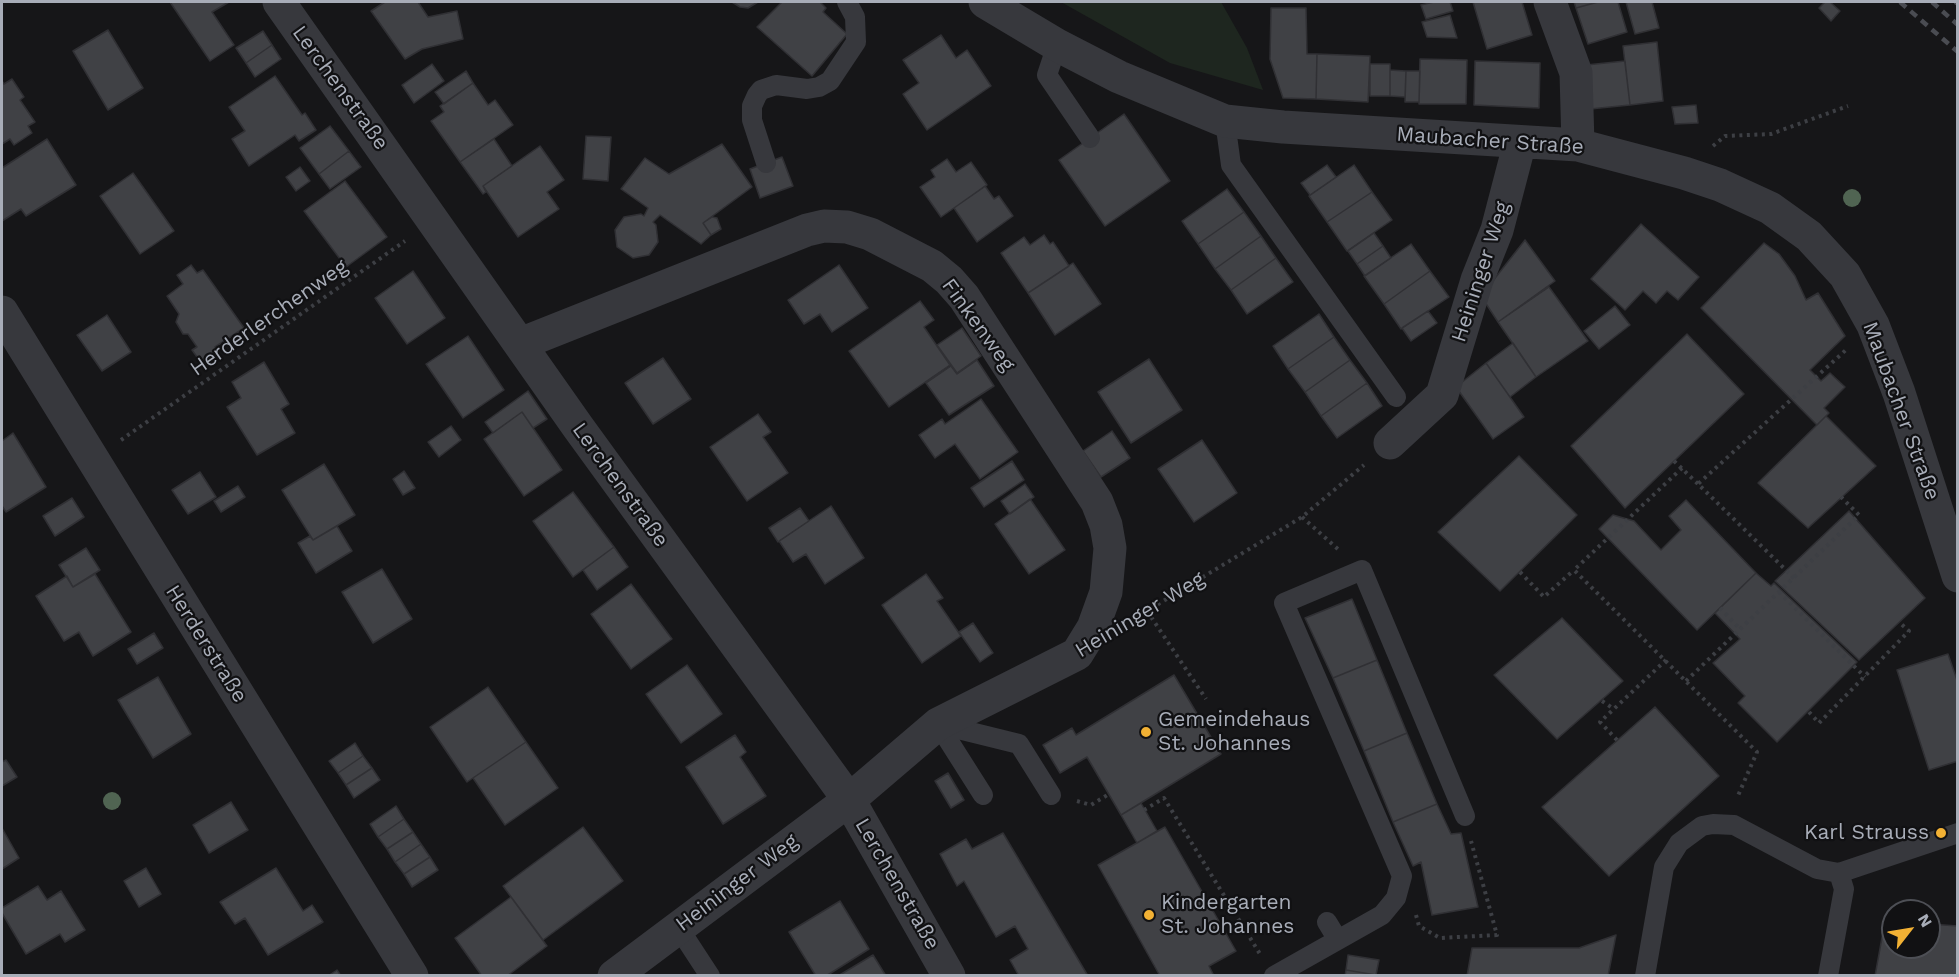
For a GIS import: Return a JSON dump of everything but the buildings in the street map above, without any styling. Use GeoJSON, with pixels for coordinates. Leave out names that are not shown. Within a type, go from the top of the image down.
{"type":"FeatureCollection","features":[{"type":"Feature","properties":{"kind":"street","name":"Lerchenstraße"},"geometry":{"type":"LineString","coordinates":[[279,2],[435,220],[520,344],[849,800],[949,975]]}},
{"type":"Feature","properties":{"kind":"street","name":"Maubacher Straße"},"geometry":{"type":"LineString","coordinates":[[985,2],[1057,45],[1152,92],[1225,121],[1578,145],[1684,173],[1720,185],[1770,208],[1809,236],[1845,275],[1873,325],[1899,393],[1958,576]]}},
{"type":"Feature","properties":{"kind":"street"},"geometry":{"type":"LineString","coordinates":[[1550,2],[1576,73],[1578,145]]}},
{"type":"Feature","properties":{"kind":"street","name":"Heininger Weg"},"geometry":{"type":"LineString","coordinates":[[1390,443],[1442,395],[1478,280],[1497,230],[1520,142]]}},
{"type":"Feature","properties":{"kind":"street","name":"Finkenweg"},"geometry":{"type":"LineString","coordinates":[[520,344],[824,226],[847,227],[870,234],[910,253],[949,280],[964,297],[1098,502],[1106,525],[1110,548],[1106,592],[1093,628],[1077,654]]}},
{"type":"Feature","properties":{"kind":"street","name":"Herderstraße"},"geometry":{"type":"LineString","coordinates":[[2,312],[412,975]]}},
{"type":"Feature","properties":{"kind":"street","name":"Heininger Weg"},"geometry":{"type":"LineString","coordinates":[[614,975],[849,800],[938,724],[1077,654]]}},
{"type":"Feature","properties":{"kind":"lane"},"geometry":{"type":"LineString","coordinates":[[766,163],[752,120],[752,106],[757,95],[761,90],[776,85],[807,89],[819,87],[830,81],[856,42],[855,17],[847,2]]}},
{"type":"Feature","properties":{"kind":"lane"},"geometry":{"type":"LineString","coordinates":[[1057,45],[1047,75],[1090,138]]}},
{"type":"Feature","properties":{"kind":"lane"},"geometry":{"type":"LineString","coordinates":[[1225,121],[1231,165],[1396,397]]}},
{"type":"Feature","properties":{"kind":"lane"},"geometry":{"type":"LineString","coordinates":[[1274,975],[1382,915],[1396,898],[1402,876],[1346,753],[1284,603],[1362,570],[1415,682],[1465,816]]}},
{"type":"Feature","properties":{"kind":"lane"},"geometry":{"type":"LineString","coordinates":[[938,724],[983,795]]}},
{"type":"Feature","properties":{"kind":"lane"},"geometry":{"type":"LineString","coordinates":[[938,724],[1019,744],[1051,795]]}},
{"type":"Feature","properties":{"kind":"lane"},"geometry":{"type":"LineString","coordinates":[[1645,975],[1664,867],[1679,843],[1702,826],[1726,823],[1748,831],[1817,868],[1839,873],[1958,832]]}},
{"type":"Feature","properties":{"kind":"lane"},"geometry":{"type":"LineString","coordinates":[[1828,975],[1844,889],[1839,873]]}},
{"type":"Feature","properties":{"kind":"lane"},"geometry":{"type":"LineString","coordinates":[[1327,922],[1338,940]]}},
{"type":"Feature","properties":{"kind":"lane"},"geometry":{"type":"LineString","coordinates":[[678,927],[710,975]]}},
{"type":"Feature","properties":{"kind":"path"},"geometry":{"type":"LineString","coordinates":[[1684,173],[1725,136],[1771,134],[1848,106]]}},
{"type":"Feature","properties":{"kind":"path","name":"Herderlerchenweg"},"geometry":{"type":"LineString","coordinates":[[120,441],[435,220]]}},
{"type":"Feature","properties":{"kind":"path"},"geometry":{"type":"LineString","coordinates":[[1698,484],[1831,364]]}},
{"type":"Feature","properties":{"kind":"path","name":"Heininger Weg"},"geometry":{"type":"LineString","coordinates":[[1127,623],[1302,518],[1390,443]]}},
{"type":"Feature","properties":{"kind":"path"},"geometry":{"type":"LineString","coordinates":[[1674,461],[1794,578]]}},
{"type":"Feature","properties":{"kind":"path"},"geometry":{"type":"LineString","coordinates":[[1520,572],[1544,597],[1682,468]]}},
{"type":"Feature","properties":{"kind":"path"},"geometry":{"type":"LineString","coordinates":[[1686,681],[1859,515],[1841,497]]}},
{"type":"Feature","properties":{"kind":"path"},"geometry":{"type":"LineString","coordinates":[[1302,518],[1362,570]]}},
{"type":"Feature","properties":{"kind":"path"},"geometry":{"type":"LineString","coordinates":[[1574,570],[1756,752],[1726,823]]}},
{"type":"Feature","properties":{"kind":"path"},"geometry":{"type":"LineString","coordinates":[[1779,592],[1864,677]]}},
{"type":"Feature","properties":{"kind":"path"},"geometry":{"type":"LineString","coordinates":[[1720,608],[1740,629]]}},
{"type":"Feature","properties":{"kind":"path"},"geometry":{"type":"LineString","coordinates":[[1147,611],[1206,699]]}},
{"type":"Feature","properties":{"kind":"path"},"geometry":{"type":"LineString","coordinates":[[1809,712],[1819,723],[1909,631],[1899,622]]}},
{"type":"Feature","properties":{"kind":"path"},"geometry":{"type":"LineString","coordinates":[[1617,740],[1600,722],[1666,660]]}},
{"type":"Feature","properties":{"kind":"path"},"geometry":{"type":"LineString","coordinates":[[1602,700],[1614,710]]}},
{"type":"Feature","properties":{"kind":"path"},"geometry":{"type":"LineString","coordinates":[[1051,795],[1091,805],[1108,794]]}},
{"type":"Feature","properties":{"kind":"path"},"geometry":{"type":"LineString","coordinates":[[1144,810],[1164,798],[1261,956]]}},
{"type":"Feature","properties":{"kind":"path"},"geometry":{"type":"LineString","coordinates":[[1426,932],[1440,938],[1497,935],[1472,842]]}},
{"type":"Feature","properties":{"kind":"shaded area"},"geometry":{"type":"Polygon","coordinates":[[[1061,2],[1221,2],[1247,48],[1263,90],[1170,63],[1061,2]]]}},
{"type":"Feature","properties":{"kind":"railway"},"geometry":{"type":"LineString","coordinates":[[1900,2],[1958,52]]}},
{"type":"Feature","properties":{"kind":"railway"},"geometry":{"type":"LineString","coordinates":[[1932,2],[1958,25]]}},
{"type":"Feature","properties":{"kind":"place","name":"Gemeindehaus St. Johannes"},"geometry":{"type":"Point","coordinates":[1146,732]}},
{"type":"Feature","properties":{"kind":"place","name":"Karl Strauss"},"geometry":{"type":"Point","coordinates":[1941,833]}},
{"type":"Feature","properties":{"kind":"place","name":"Kindergarten St. Johannes"},"geometry":{"type":"Point","coordinates":[1149,915]}}]}
